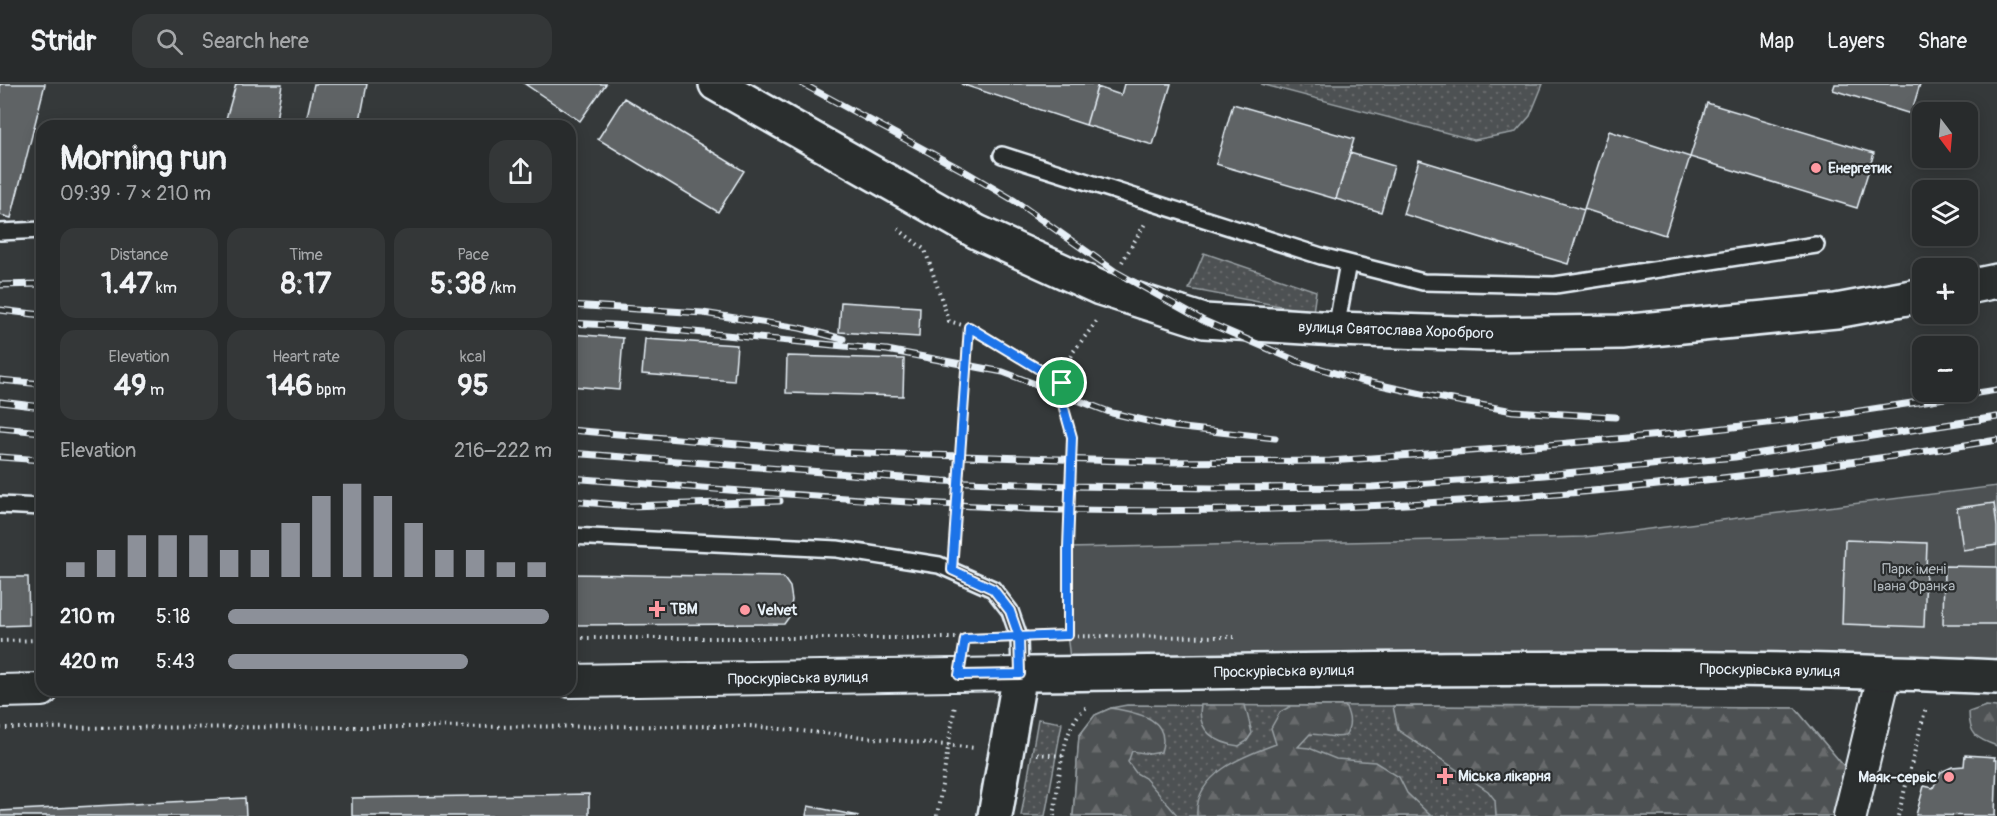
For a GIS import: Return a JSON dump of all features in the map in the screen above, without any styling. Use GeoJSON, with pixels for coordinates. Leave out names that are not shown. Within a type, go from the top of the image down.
{"type":"FeatureCollection","features":[{"type":"Feature","properties":{"kind":"main road","name":"вулиця Святослава Хороброго"},"geometry":{"type":"LineString","coordinates":[[716,84],[977,232],[1100,288],[1204,321],[1336,329],[1488,334],[1621,332],[1836,311],[1912,297]]}},
{"type":"Feature","properties":{"kind":"main road"},"geometry":{"type":"LineString","coordinates":[[1978,285],[1997,281]]}},
{"type":"Feature","properties":{"kind":"main road","name":"Проскурівська вулиця"},"geometry":{"type":"LineString","coordinates":[[1020,674],[1515,668],[1885,672],[1997,677]]}},
{"type":"Feature","properties":{"kind":"main road"},"geometry":{"type":"LineString","coordinates":[[995,816],[1020,674]]}},
{"type":"Feature","properties":{"kind":"street"},"geometry":{"type":"LineString","coordinates":[[1850,816],[1885,672]]}},
{"type":"Feature","properties":{"kind":"street","name":"Проскурівська вулиця"},"geometry":{"type":"LineString","coordinates":[[576,681],[1020,674]]}},
{"type":"Feature","properties":{"kind":"street"},"geometry":{"type":"LineString","coordinates":[[0,690],[36,690]]}},
{"type":"Feature","properties":{"kind":"lane"},"geometry":{"type":"LineString","coordinates":[[1002,154],[1321,256],[1423,282],[1555,285],[1816,245]]}},
{"type":"Feature","properties":{"kind":"lane"},"geometry":{"type":"LineString","coordinates":[[0,232],[36,230]]}},
{"type":"Feature","properties":{"kind":"lane"},"geometry":{"type":"LineString","coordinates":[[1336,329],[1348,263]]}},
{"type":"Feature","properties":{"kind":"lane"},"geometry":{"type":"LineString","coordinates":[[0,505],[36,507]]}},
{"type":"Feature","properties":{"kind":"lane"},"geometry":{"type":"LineString","coordinates":[[576,536],[837,549],[939,565],[993,589],[1010,611],[1019,637],[1020,674]]}},
{"type":"Feature","properties":{"kind":"path"},"geometry":{"type":"LineString","coordinates":[[576,639],[965,639],[1068,635],[1072,437],[1060,394],[1062,383],[1073,352],[1098,319],[1100,288],[1116,272],[1156,204]]}},
{"type":"Feature","properties":{"kind":"path"},"geometry":{"type":"LineString","coordinates":[[898,229],[925,250],[949,321],[969,327],[1062,383]]}},
{"type":"Feature","properties":{"kind":"path"},"geometry":{"type":"LineString","coordinates":[[952,570],[969,327]]}},
{"type":"Feature","properties":{"kind":"path"},"geometry":{"type":"LineString","coordinates":[[0,641],[36,640]]}},
{"type":"Feature","properties":{"kind":"path"},"geometry":{"type":"LineString","coordinates":[[937,816],[950,746],[959,675]]}},
{"type":"Feature","properties":{"kind":"path"},"geometry":{"type":"LineString","coordinates":[[1898,816],[1928,697]]}},
{"type":"Feature","properties":{"kind":"path"},"geometry":{"type":"LineString","coordinates":[[1054,816],[1067,736],[1084,708],[1095,703]]}},
{"type":"Feature","properties":{"kind":"path"},"geometry":{"type":"LineString","coordinates":[[0,728],[750,726],[1064,756]]}},
{"type":"Feature","properties":{"kind":"green space"},"geometry":{"type":"Polygon","coordinates":[[[1261,84],[1543,84],[1530,116],[1516,132],[1474,140],[1261,84]]]}},
{"type":"Feature","properties":{"kind":"green space"},"geometry":{"type":"Polygon","coordinates":[[[1204,253],[1316,291],[1313,312],[1189,289],[1204,253]]]}},
{"type":"Feature","properties":{"kind":"green space","name":"Парк імені Івана Франка"},"geometry":{"type":"Polygon","coordinates":[[[1997,486],[1997,664],[1070,658],[1067,635],[1068,548],[1584,537],[1997,486]]]}},
{"type":"Feature","properties":{"kind":"green space","name":"Міська лікарня"},"geometry":{"type":"Polygon","coordinates":[[[1127,705],[1795,708],[1858,783],[1850,816],[1073,816],[1079,736],[1095,715],[1111,708],[1127,705]]]}},
{"type":"Feature","properties":{"kind":"green space"},"geometry":{"type":"Polygon","coordinates":[[[1201,705],[1245,705],[1252,733],[1247,741],[1239,746],[1216,739],[1205,729],[1200,714],[1201,705]]]}},
{"type":"Feature","properties":{"kind":"green space"},"geometry":{"type":"Polygon","coordinates":[[[1291,706],[1345,706],[1350,721],[1345,736],[1310,734],[1298,747],[1309,748],[1336,759],[1375,762],[1399,777],[1407,793],[1431,816],[1197,816],[1198,801],[1203,789],[1212,778],[1249,754],[1276,744],[1271,728],[1280,712],[1291,706]]]}},
{"type":"Feature","properties":{"kind":"green space"},"geometry":{"type":"Polygon","coordinates":[[[1393,706],[1795,708],[1858,783],[1850,816],[1496,816],[1495,800],[1488,791],[1398,730],[1393,706]]]}},
{"type":"Feature","properties":{"kind":"green space"},"geometry":{"type":"Polygon","coordinates":[[[1986,706],[1997,707],[1997,746],[1975,735],[1969,720],[1969,712],[1986,706]]]}},
{"type":"Feature","properties":{"kind":"green space"},"geometry":{"type":"Polygon","coordinates":[[[1111,708],[1141,715],[1157,724],[1163,740],[1161,752],[1150,754],[1132,751],[1128,762],[1178,816],[1073,816],[1079,736],[1095,715],[1111,708]]]}},
{"type":"Feature","properties":{"kind":"green space"},"geometry":{"type":"Polygon","coordinates":[[[1038,719],[1062,723],[1045,816],[1021,816],[1038,719]]]}},
{"type":"Feature","properties":{"kind":"building"},"geometry":{"type":"Polygon","coordinates":[[[0,84],[45,84],[11,218],[0,215],[0,84]]]}},
{"type":"Feature","properties":{"kind":"building"},"geometry":{"type":"Polygon","coordinates":[[[236,84],[282,84],[276,120],[226,120],[236,84]]]}},
{"type":"Feature","properties":{"kind":"building"},"geometry":{"type":"Polygon","coordinates":[[[314,84],[367,84],[360,120],[306,120],[314,84]]]}},
{"type":"Feature","properties":{"kind":"building"},"geometry":{"type":"Polygon","coordinates":[[[525,84],[606,84],[580,121],[525,84]]]}},
{"type":"Feature","properties":{"kind":"building"},"geometry":{"type":"Polygon","coordinates":[[[961,84],[1098,84],[1086,125],[961,84]]]}},
{"type":"Feature","properties":{"kind":"building"},"geometry":{"type":"Polygon","coordinates":[[[1124,84],[1171,84],[1153,145],[1086,125],[1097,87],[1121,95],[1124,84]]]}},
{"type":"Feature","properties":{"kind":"building"},"geometry":{"type":"Polygon","coordinates":[[[1835,84],[1920,84],[1915,102],[1912,102],[1911,114],[1833,90],[1835,84]]]}},
{"type":"Feature","properties":{"kind":"building"},"geometry":{"type":"Polygon","coordinates":[[[624,98],[744,171],[718,212],[598,139],[624,98]]]}},
{"type":"Feature","properties":{"kind":"building"},"geometry":{"type":"Polygon","coordinates":[[[1707,103],[1874,153],[1857,208],[1690,157],[1707,103]]]}},
{"type":"Feature","properties":{"kind":"building"},"geometry":{"type":"Polygon","coordinates":[[[1233,104],[1354,139],[1336,199],[1216,164],[1233,104]]]}},
{"type":"Feature","properties":{"kind":"building"},"geometry":{"type":"Polygon","coordinates":[[[1609,131],[1690,157],[1665,235],[1584,209],[1609,131]]]}},
{"type":"Feature","properties":{"kind":"building"},"geometry":{"type":"Polygon","coordinates":[[[1350,153],[1394,166],[1381,212],[1336,199],[1350,153]]]}},
{"type":"Feature","properties":{"kind":"building"},"geometry":{"type":"Polygon","coordinates":[[[1419,160],[1584,210],[1568,264],[1403,214],[1419,160]]]}},
{"type":"Feature","properties":{"kind":"building"},"geometry":{"type":"Polygon","coordinates":[[[841,302],[920,307],[919,337],[839,332],[841,302]]]}},
{"type":"Feature","properties":{"kind":"building"},"geometry":{"type":"Polygon","coordinates":[[[576,334],[623,338],[619,390],[576,386],[576,334]]]}},
{"type":"Feature","properties":{"kind":"building"},"geometry":{"type":"Polygon","coordinates":[[[645,339],[737,345],[734,381],[642,374],[645,339]]]}},
{"type":"Feature","properties":{"kind":"building"},"geometry":{"type":"Polygon","coordinates":[[[787,356],[904,359],[903,396],[786,393],[787,356]]]}},
{"type":"Feature","properties":{"kind":"building"},"geometry":{"type":"Polygon","coordinates":[[[1994,503],[1997,545],[1963,550],[1957,508],[1994,503]]]}},
{"type":"Feature","properties":{"kind":"building"},"geometry":{"type":"Polygon","coordinates":[[[1845,540],[1927,543],[1924,627],[1842,624],[1845,540]]]}},
{"type":"Feature","properties":{"kind":"building"},"geometry":{"type":"Polygon","coordinates":[[[1944,566],[1997,567],[1997,624],[1943,624],[1944,566]]]}},
{"type":"Feature","properties":{"kind":"building"},"geometry":{"type":"Polygon","coordinates":[[[576,574],[783,577],[790,587],[792,600],[789,617],[784,624],[576,625],[576,574]]]}},
{"type":"Feature","properties":{"kind":"building"},"geometry":{"type":"Polygon","coordinates":[[[0,577],[28,577],[29,625],[0,626],[0,577]]]}},
{"type":"Feature","properties":{"kind":"building"},"geometry":{"type":"Polygon","coordinates":[[[1965,755],[1995,757],[1994,760],[1997,760],[1995,816],[1916,815],[1924,786],[1933,788],[1941,772],[1952,767],[1964,766],[1965,755]]]}},
{"type":"Feature","properties":{"kind":"building"},"geometry":{"type":"Polygon","coordinates":[[[589,794],[589,816],[352,816],[352,798],[589,794]]]}},
{"type":"Feature","properties":{"kind":"building"},"geometry":{"type":"Polygon","coordinates":[[[245,798],[246,816],[0,816],[0,811],[245,798]]]}},
{"type":"Feature","properties":{"kind":"building"},"geometry":{"type":"Polygon","coordinates":[[[808,806],[859,816],[806,816],[808,806]]]}},
{"type":"Feature","properties":{"kind":"railway"},"geometry":{"type":"LineString","coordinates":[[803,84],[1015,201],[1116,272],[1204,321],[1299,362],[1358,380],[1513,411],[1615,417]]}},
{"type":"Feature","properties":{"kind":"railway"},"geometry":{"type":"LineString","coordinates":[[0,285],[36,284]]}},
{"type":"Feature","properties":{"kind":"railway"},"geometry":{"type":"LineString","coordinates":[[576,305],[703,313],[800,328],[843,339]]}},
{"type":"Feature","properties":{"kind":"railway"},"geometry":{"type":"LineString","coordinates":[[0,310],[36,314]]}},
{"type":"Feature","properties":{"kind":"railway"},"geometry":{"type":"LineString","coordinates":[[576,323],[629,326],[887,350],[1003,372],[1112,413],[1174,427],[1275,438]]}},
{"type":"Feature","properties":{"kind":"railway"},"geometry":{"type":"LineString","coordinates":[[0,380],[36,383]]}},
{"type":"Feature","properties":{"kind":"railway"},"geometry":{"type":"LineString","coordinates":[[576,430],[834,452],[1156,462],[1330,461],[1673,434],[1827,416],[1997,390]]}},
{"type":"Feature","properties":{"kind":"railway"},"geometry":{"type":"LineString","coordinates":[[0,402],[36,406]]}},
{"type":"Feature","properties":{"kind":"railway"},"geometry":{"type":"LineString","coordinates":[[576,453],[943,481],[1070,486],[1372,487],[1544,475],[1735,457],[1997,417]]}},
{"type":"Feature","properties":{"kind":"railway"},"geometry":{"type":"LineString","coordinates":[[0,428],[36,431]]}},
{"type":"Feature","properties":{"kind":"railway"},"geometry":{"type":"LineString","coordinates":[[576,478],[1029,509],[1305,508],[1537,496],[1652,485],[1767,473],[1997,440]]}},
{"type":"Feature","properties":{"kind":"railway"},"geometry":{"type":"LineString","coordinates":[[0,457],[36,460]]}},
{"type":"Feature","properties":{"kind":"railway"},"geometry":{"type":"LineString","coordinates":[[576,502],[630,506],[780,501]]}},
{"type":"Feature","properties":{"kind":"place","name":"Енергетик"},"geometry":{"type":"Point","coordinates":[1816,168]}},
{"type":"Feature","properties":{"kind":"place","name":"ТВМ"},"geometry":{"type":"Point","coordinates":[657,609]}},
{"type":"Feature","properties":{"kind":"place","name":"Velvet"},"geometry":{"type":"Point","coordinates":[745,610]}},
{"type":"Feature","properties":{"kind":"place","name":"Міська лікарня"},"geometry":{"type":"Point","coordinates":[1445,776]}},
{"type":"Feature","properties":{"kind":"place","name":"Маяк-сервіс"},"geometry":{"type":"Point","coordinates":[1949,777]}},
{"type":"Feature","properties":{"kind":"route"},"geometry":{"type":"LineString","coordinates":[[1062,383],[969,327],[952,570],[993,589],[1010,611],[1019,637],[1020,674],[959,675],[965,639],[1019,637],[1068,635],[1072,437],[1060,394],[1062,383]]}}]}
